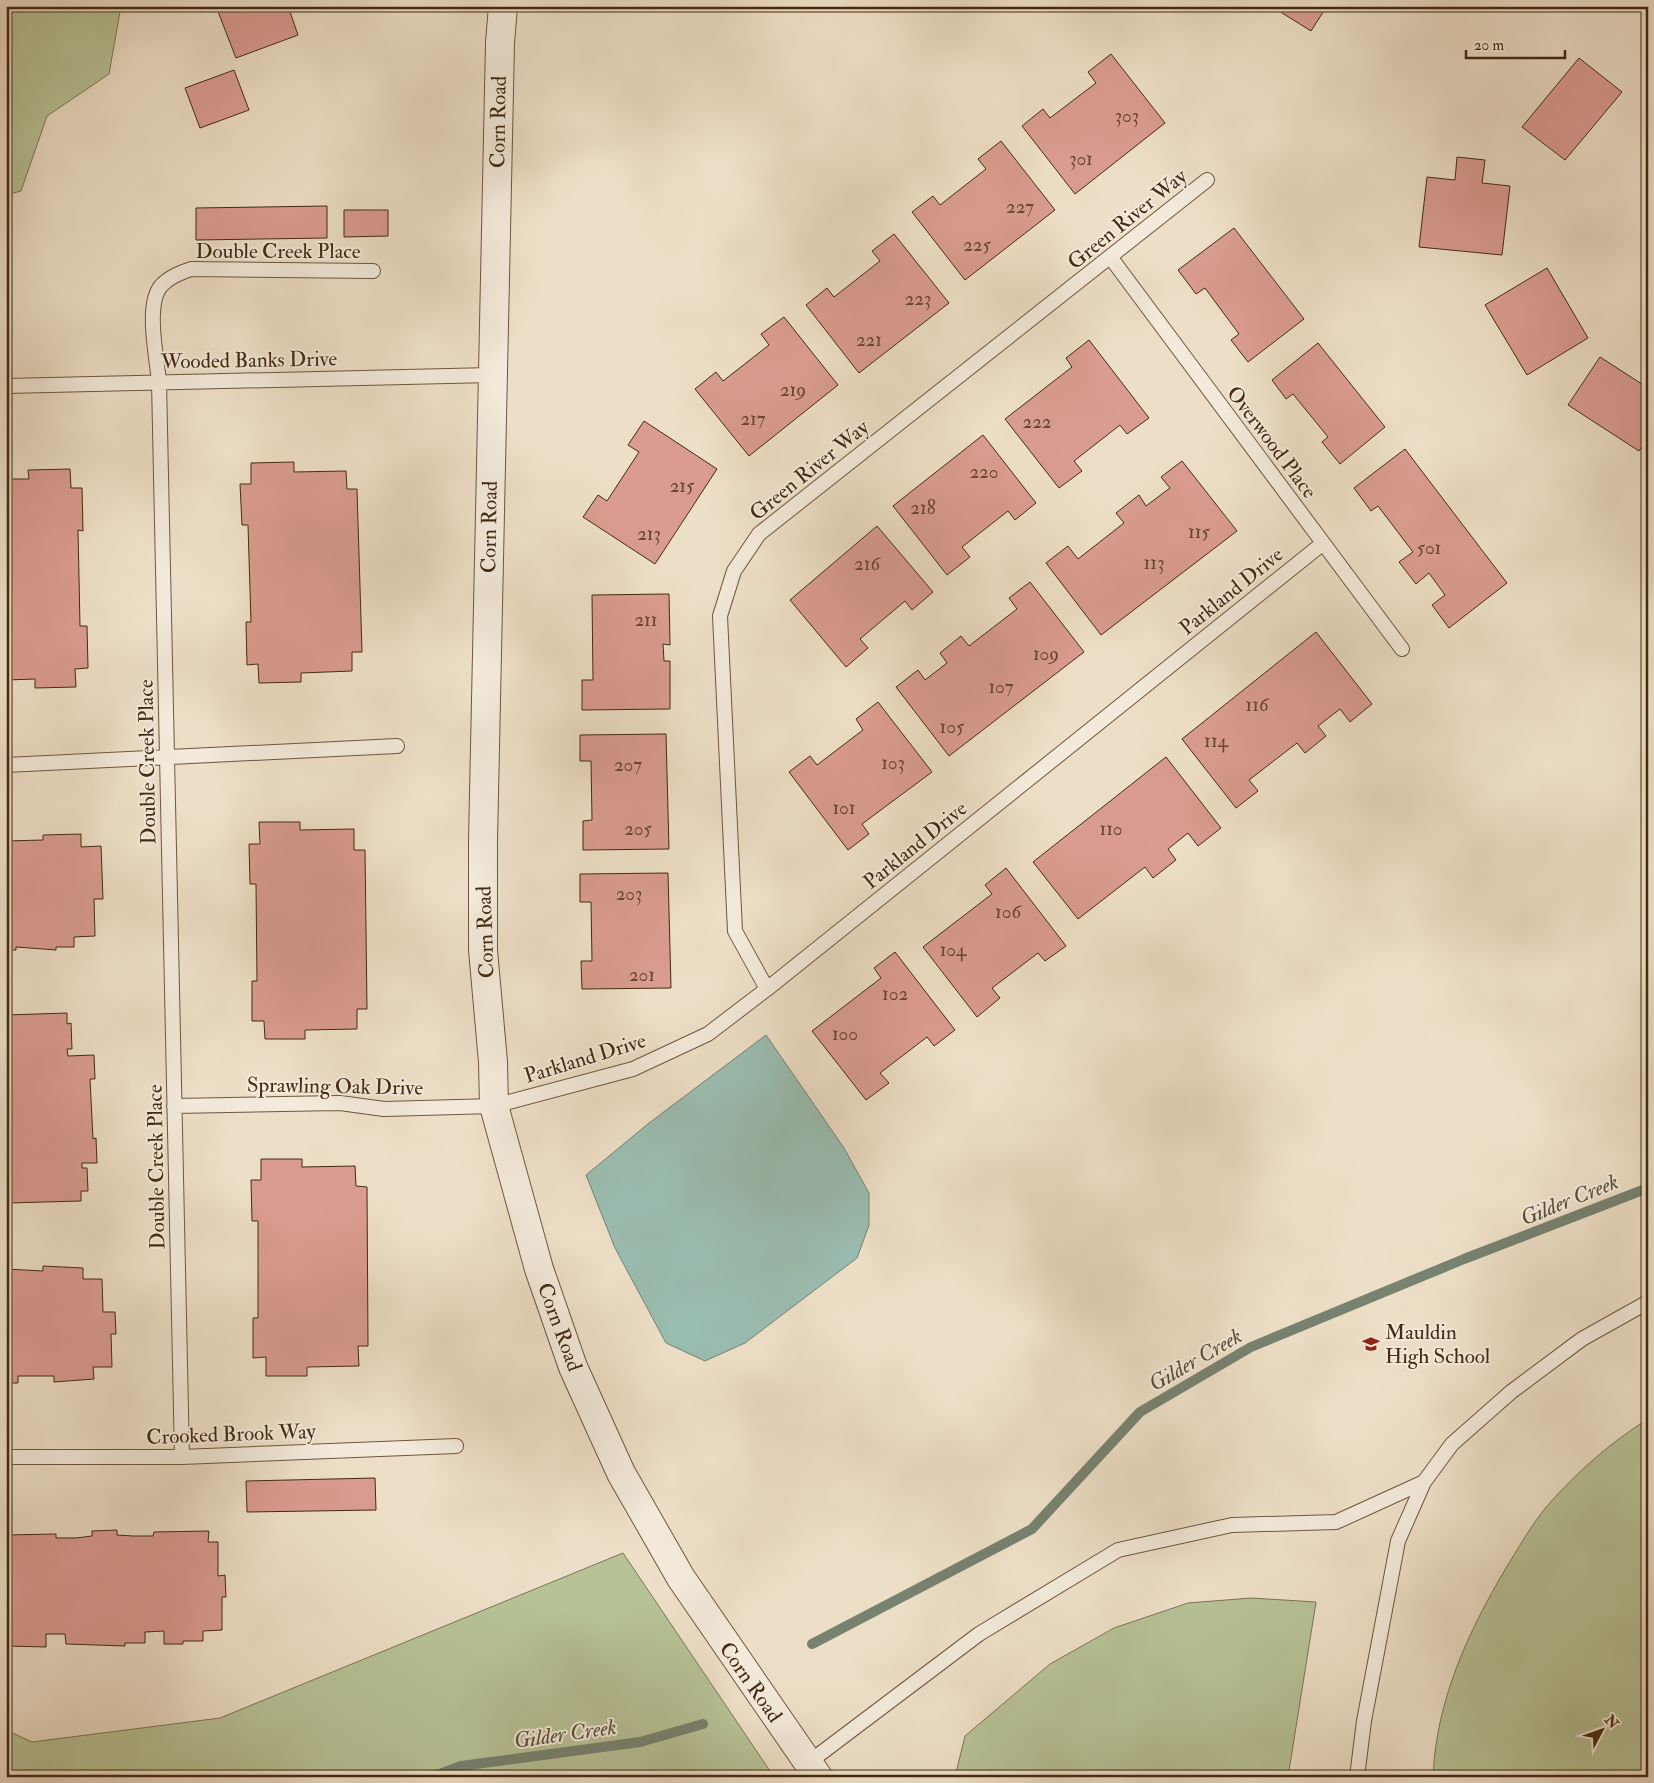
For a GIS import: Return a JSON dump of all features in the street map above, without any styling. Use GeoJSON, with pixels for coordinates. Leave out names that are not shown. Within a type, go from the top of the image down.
{"type":"FeatureCollection","features":[{"type":"Feature","properties":{"kind":"street","name":"Corn Road"},"geometry":{"type":"LineString","coordinates":[[502,6],[492,375],[483,841],[483,940],[494,1106],[539,1269],[573,1367],[621,1473],[681,1578],[813,1770]]}},
{"type":"Feature","properties":{"kind":"lane","name":"Green River Way"},"geometry":{"type":"LineString","coordinates":[[767,989],[735,931],[720,616],[734,571],[759,534],[1111,258],[1207,180]]}},
{"type":"Feature","properties":{"kind":"lane","name":"Overwood Place"},"geometry":{"type":"LineString","coordinates":[[1111,258],[1402,649]]}},
{"type":"Feature","properties":{"kind":"lane","name":"Double Creek Place"},"geometry":{"type":"LineString","coordinates":[[182,1457],[159,382],[153,302],[160,286],[174,275],[191,268],[373,271]]}},
{"type":"Feature","properties":{"kind":"lane","name":"Wooded Banks Drive"},"geometry":{"type":"LineString","coordinates":[[6,386],[492,375]]}},
{"type":"Feature","properties":{"kind":"lane","name":"Parkland Drive"},"geometry":{"type":"LineString","coordinates":[[494,1106],[634,1069],[708,1034],[767,989],[1322,544]]}},
{"type":"Feature","properties":{"kind":"lane"},"geometry":{"type":"LineString","coordinates":[[6,765],[398,746]]}},
{"type":"Feature","properties":{"kind":"lane","name":"Sprawling Oak Drive"},"geometry":{"type":"LineString","coordinates":[[174,1106],[340,1103],[384,1109],[494,1106]]}},
{"type":"Feature","properties":{"kind":"lane"},"geometry":{"type":"LineString","coordinates":[[1357,1777],[1364,1720],[1398,1540],[1424,1482],[1452,1444],[1511,1392],[1582,1340],[1648,1302]]}},
{"type":"Feature","properties":{"kind":"lane","name":"Crooked Brook Way"},"geometry":{"type":"LineString","coordinates":[[6,1457],[182,1457],[456,1446]]}},
{"type":"Feature","properties":{"kind":"lane"},"geometry":{"type":"LineString","coordinates":[[813,1770],[979,1634],[1118,1550],[1232,1525],[1336,1522],[1424,1482]]}},
{"type":"Feature","properties":{"kind":"green space"},"geometry":{"type":"Polygon","coordinates":[[[6,6],[121,6],[109,74],[47,116],[21,191],[6,195],[6,6]]]}},
{"type":"Feature","properties":{"kind":"green space"},"geometry":{"type":"Polygon","coordinates":[[[1648,1419],[1648,1777],[1433,1777],[1440,1721],[1456,1668],[1479,1617],[1506,1568],[1537,1520],[1559,1493],[1608,1448],[1648,1419]]]}},
{"type":"Feature","properties":{"kind":"green space"},"geometry":{"type":"Polygon","coordinates":[[[623,1553],[774,1777],[6,1777],[6,1730],[32,1742],[220,1718],[623,1553]]]}},
{"type":"Feature","properties":{"kind":"green space"},"geometry":{"type":"Polygon","coordinates":[[[1251,1598],[1316,1602],[1288,1777],[955,1777],[965,1736],[1050,1664],[1114,1628],[1188,1603],[1251,1598]]]}},
{"type":"Feature","properties":{"kind":"water"},"geometry":{"type":"Polygon","coordinates":[[[766,1035],[844,1148],[869,1193],[869,1225],[857,1258],[745,1343],[705,1361],[666,1343],[615,1248],[586,1175],[649,1123],[766,1035]]]}},
{"type":"Feature","properties":{"kind":"building"},"geometry":{"type":"Polygon","coordinates":[[[225,6],[288,6],[298,35],[236,58],[217,9],[225,6]]]}},
{"type":"Feature","properties":{"kind":"building"},"geometry":{"type":"Polygon","coordinates":[[[1271,6],[1327,6],[1311,31],[1271,6]]]}},
{"type":"Feature","properties":{"kind":"building"},"geometry":{"type":"Polygon","coordinates":[[[1111,54],[1165,123],[1075,194],[1022,126],[1043,109],[1050,118],[1096,83],[1088,72],[1111,54]]]}},
{"type":"Feature","properties":{"kind":"building"},"geometry":{"type":"Polygon","coordinates":[[[1579,58],[1622,92],[1565,160],[1522,127],[1579,58]]]}},
{"type":"Feature","properties":{"kind":"building"},"geometry":{"type":"Polygon","coordinates":[[[234,70],[249,110],[200,128],[185,88],[234,70]]]}},
{"type":"Feature","properties":{"kind":"building"},"geometry":{"type":"Polygon","coordinates":[[[1001,141],[1055,210],[965,280],[912,212],[933,196],[940,205],[986,169],[978,159],[1001,141]]]}},
{"type":"Feature","properties":{"kind":"building"},"geometry":{"type":"Polygon","coordinates":[[[1457,157],[1485,160],[1482,183],[1510,186],[1502,255],[1419,247],[1427,177],[1455,180],[1457,157]]]}},
{"type":"Feature","properties":{"kind":"building"},"geometry":{"type":"Polygon","coordinates":[[[327,206],[327,238],[196,240],[196,208],[327,206]]]}},
{"type":"Feature","properties":{"kind":"building"},"geometry":{"type":"Polygon","coordinates":[[[344,210],[388,210],[388,236],[344,237],[344,210]]]}},
{"type":"Feature","properties":{"kind":"building"},"geometry":{"type":"Polygon","coordinates":[[[1234,228],[1304,319],[1248,362],[1231,340],[1239,334],[1205,288],[1196,294],[1178,270],[1234,228]]]}},
{"type":"Feature","properties":{"kind":"building"},"geometry":{"type":"Polygon","coordinates":[[[894,234],[949,303],[859,373],[806,305],[827,288],[834,297],[880,261],[872,251],[894,234]]]}},
{"type":"Feature","properties":{"kind":"building"},"geometry":{"type":"Polygon","coordinates":[[[1547,268],[1588,338],[1527,375],[1485,305],[1547,268]]]}},
{"type":"Feature","properties":{"kind":"building"},"geometry":{"type":"Polygon","coordinates":[[[784,317],[838,385],[749,456],[695,389],[716,372],[723,381],[769,345],[761,334],[784,317]]]}},
{"type":"Feature","properties":{"kind":"building"},"geometry":{"type":"Polygon","coordinates":[[[1089,340],[1149,418],[1127,434],[1120,425],[1074,461],[1082,471],[1059,488],[1005,419],[1072,367],[1066,358],[1089,340]]]}},
{"type":"Feature","properties":{"kind":"building"},"geometry":{"type":"Polygon","coordinates":[[[1318,343],[1385,427],[1340,464],[1322,442],[1328,437],[1293,394],[1286,399],[1272,380],[1318,343]]]}},
{"type":"Feature","properties":{"kind":"building"},"geometry":{"type":"Polygon","coordinates":[[[1600,357],[1648,388],[1648,438],[1639,451],[1568,405],[1600,357]]]}},
{"type":"Feature","properties":{"kind":"building"},"geometry":{"type":"Polygon","coordinates":[[[644,421],[717,469],[655,564],[583,517],[598,495],[607,501],[639,452],[628,445],[644,421]]]}},
{"type":"Feature","properties":{"kind":"building"},"geometry":{"type":"Polygon","coordinates":[[[983,435],[1036,503],[1015,520],[1008,511],[962,547],[970,557],[947,575],[893,506],[983,435]]]}},
{"type":"Feature","properties":{"kind":"building"},"geometry":{"type":"Polygon","coordinates":[[[1405,449],[1507,583],[1449,628],[1432,605],[1445,595],[1429,573],[1416,584],[1399,562],[1413,552],[1378,506],[1371,511],[1354,488],[1405,449]]]}},
{"type":"Feature","properties":{"kind":"building"},"geometry":{"type":"Polygon","coordinates":[[[1182,461],[1237,531],[1101,635],[1046,563],[1068,546],[1078,559],[1124,523],[1116,513],[1139,495],[1146,506],[1170,488],[1161,477],[1182,461]]]}},
{"type":"Feature","properties":{"kind":"building"},"geometry":{"type":"Polygon","coordinates":[[[294,462],[294,472],[346,471],[347,489],[357,489],[362,652],[352,652],[352,671],[301,673],[301,682],[259,683],[258,664],[247,665],[246,622],[251,622],[248,525],[242,525],[240,484],[251,484],[251,463],[294,462]]]}},
{"type":"Feature","properties":{"kind":"building"},"geometry":{"type":"Polygon","coordinates":[[[70,469],[71,488],[82,488],[83,531],[78,530],[80,626],[87,626],[88,668],[75,669],[76,687],[35,688],[35,679],[6,680],[6,479],[29,479],[28,470],[70,469]]]}},
{"type":"Feature","properties":{"kind":"building"},"geometry":{"type":"Polygon","coordinates":[[[877,526],[933,592],[912,610],[905,601],[860,639],[868,648],[846,667],[790,600],[877,526]]]}},
{"type":"Feature","properties":{"kind":"building"},"geometry":{"type":"Polygon","coordinates":[[[1030,582],[1084,652],[949,756],[896,687],[918,670],[925,680],[947,663],[940,653],[961,636],[969,646],[1017,609],[1009,598],[1030,582]]]}},
{"type":"Feature","properties":{"kind":"building"},"geometry":{"type":"Polygon","coordinates":[[[669,594],[670,645],[663,644],[664,661],[670,661],[670,709],[582,710],[582,680],[593,680],[592,595],[669,594]]]}},
{"type":"Feature","properties":{"kind":"building"},"geometry":{"type":"Polygon","coordinates":[[[1316,632],[1372,704],[1350,722],[1340,709],[1318,726],[1326,736],[1305,753],[1297,743],[1249,780],[1258,791],[1236,808],[1182,739],[1316,632]]]}},
{"type":"Feature","properties":{"kind":"building"},"geometry":{"type":"Polygon","coordinates":[[[878,702],[932,772],[862,824],[869,834],[848,850],[789,772],[810,756],[817,765],[863,730],[856,719],[878,702]]]}},
{"type":"Feature","properties":{"kind":"building"},"geometry":{"type":"Polygon","coordinates":[[[666,734],[669,849],[583,850],[583,821],[592,820],[591,761],[580,761],[580,735],[666,734]]]}},
{"type":"Feature","properties":{"kind":"building"},"geometry":{"type":"Polygon","coordinates":[[[1166,757],[1221,828],[1198,846],[1188,833],[1168,849],[1176,860],[1153,878],[1145,867],[1078,919],[1033,862],[1166,757]]]}},
{"type":"Feature","properties":{"kind":"building"},"geometry":{"type":"Polygon","coordinates":[[[259,822],[300,822],[300,830],[354,829],[354,850],[365,850],[367,1009],[357,1009],[357,1029],[305,1030],[305,1039],[265,1039],[264,1021],[252,1021],[252,981],[257,981],[256,884],[250,884],[249,844],[260,844],[259,822]]]}},
{"type":"Feature","properties":{"kind":"building"},"geometry":{"type":"Polygon","coordinates":[[[6,834],[7,841],[43,840],[43,835],[81,834],[81,847],[101,846],[103,899],[94,899],[95,936],[74,937],[74,947],[56,947],[56,950],[16,947],[16,950],[6,950],[6,834]]]}},
{"type":"Feature","properties":{"kind":"building"},"geometry":{"type":"Polygon","coordinates":[[[1006,868],[1066,946],[1045,961],[1038,953],[992,988],[1000,998],[977,1017],[923,947],[992,894],[985,885],[1006,868]]]}},
{"type":"Feature","properties":{"kind":"building"},"geometry":{"type":"Polygon","coordinates":[[[668,873],[671,988],[582,989],[581,961],[592,961],[591,902],[580,902],[580,874],[668,873]]]}},
{"type":"Feature","properties":{"kind":"building"},"geometry":{"type":"Polygon","coordinates":[[[895,952],[955,1030],[934,1046],[927,1037],[880,1073],[889,1083],[866,1100],[812,1031],[881,978],[874,968],[895,952]]]}},
{"type":"Feature","properties":{"kind":"building"},"geometry":{"type":"Polygon","coordinates":[[[67,1013],[67,1024],[71,1023],[72,1049],[67,1049],[68,1056],[94,1055],[95,1079],[90,1079],[93,1139],[96,1138],[97,1163],[82,1163],[82,1168],[87,1168],[88,1191],[81,1191],[81,1201],[8,1203],[6,1015],[67,1013]]]}},
{"type":"Feature","properties":{"kind":"building"},"geometry":{"type":"Polygon","coordinates":[[[261,1159],[302,1159],[302,1167],[355,1166],[356,1186],[367,1187],[368,1346],[358,1346],[359,1366],[307,1367],[307,1376],[266,1376],[266,1357],[253,1358],[253,1318],[258,1318],[258,1221],[252,1221],[251,1180],[261,1180],[261,1159]]]}},
{"type":"Feature","properties":{"kind":"building"},"geometry":{"type":"Polygon","coordinates":[[[43,1266],[83,1268],[83,1279],[102,1279],[103,1312],[115,1312],[116,1334],[111,1334],[112,1367],[93,1367],[94,1379],[54,1382],[54,1376],[18,1376],[18,1383],[6,1383],[6,1269],[43,1271],[43,1266]]]}},
{"type":"Feature","properties":{"kind":"building"},"geometry":{"type":"Polygon","coordinates":[[[375,1478],[376,1510],[247,1512],[246,1481],[375,1478]]]}},
{"type":"Feature","properties":{"kind":"building"},"geometry":{"type":"Polygon","coordinates":[[[117,1530],[117,1535],[133,1536],[153,1536],[154,1532],[209,1531],[208,1542],[218,1542],[218,1576],[225,1575],[226,1597],[222,1597],[222,1630],[203,1631],[203,1641],[183,1641],[183,1644],[164,1644],[164,1631],[145,1632],[145,1643],[125,1643],[125,1646],[66,1644],[65,1634],[46,1634],[46,1647],[6,1646],[6,1535],[56,1534],[56,1538],[76,1538],[92,1536],[92,1531],[117,1530]]]}},
{"type":"Feature","properties":{"kind":"waterway","name":"Gilder Creek"},"geometry":{"type":"LineString","coordinates":[[812,1644],[1032,1529],[1140,1412],[1251,1347],[1464,1259],[1648,1188]]}},
{"type":"Feature","properties":{"kind":"waterway","name":"Gilder Creek"},"geometry":{"type":"LineString","coordinates":[[432,1777],[461,1766],[640,1742],[703,1724]]}},
{"type":"Feature","properties":{"kind":"place","name":"Mauldin High School"},"geometry":{"type":"Point","coordinates":[1371,1344]}}]}
